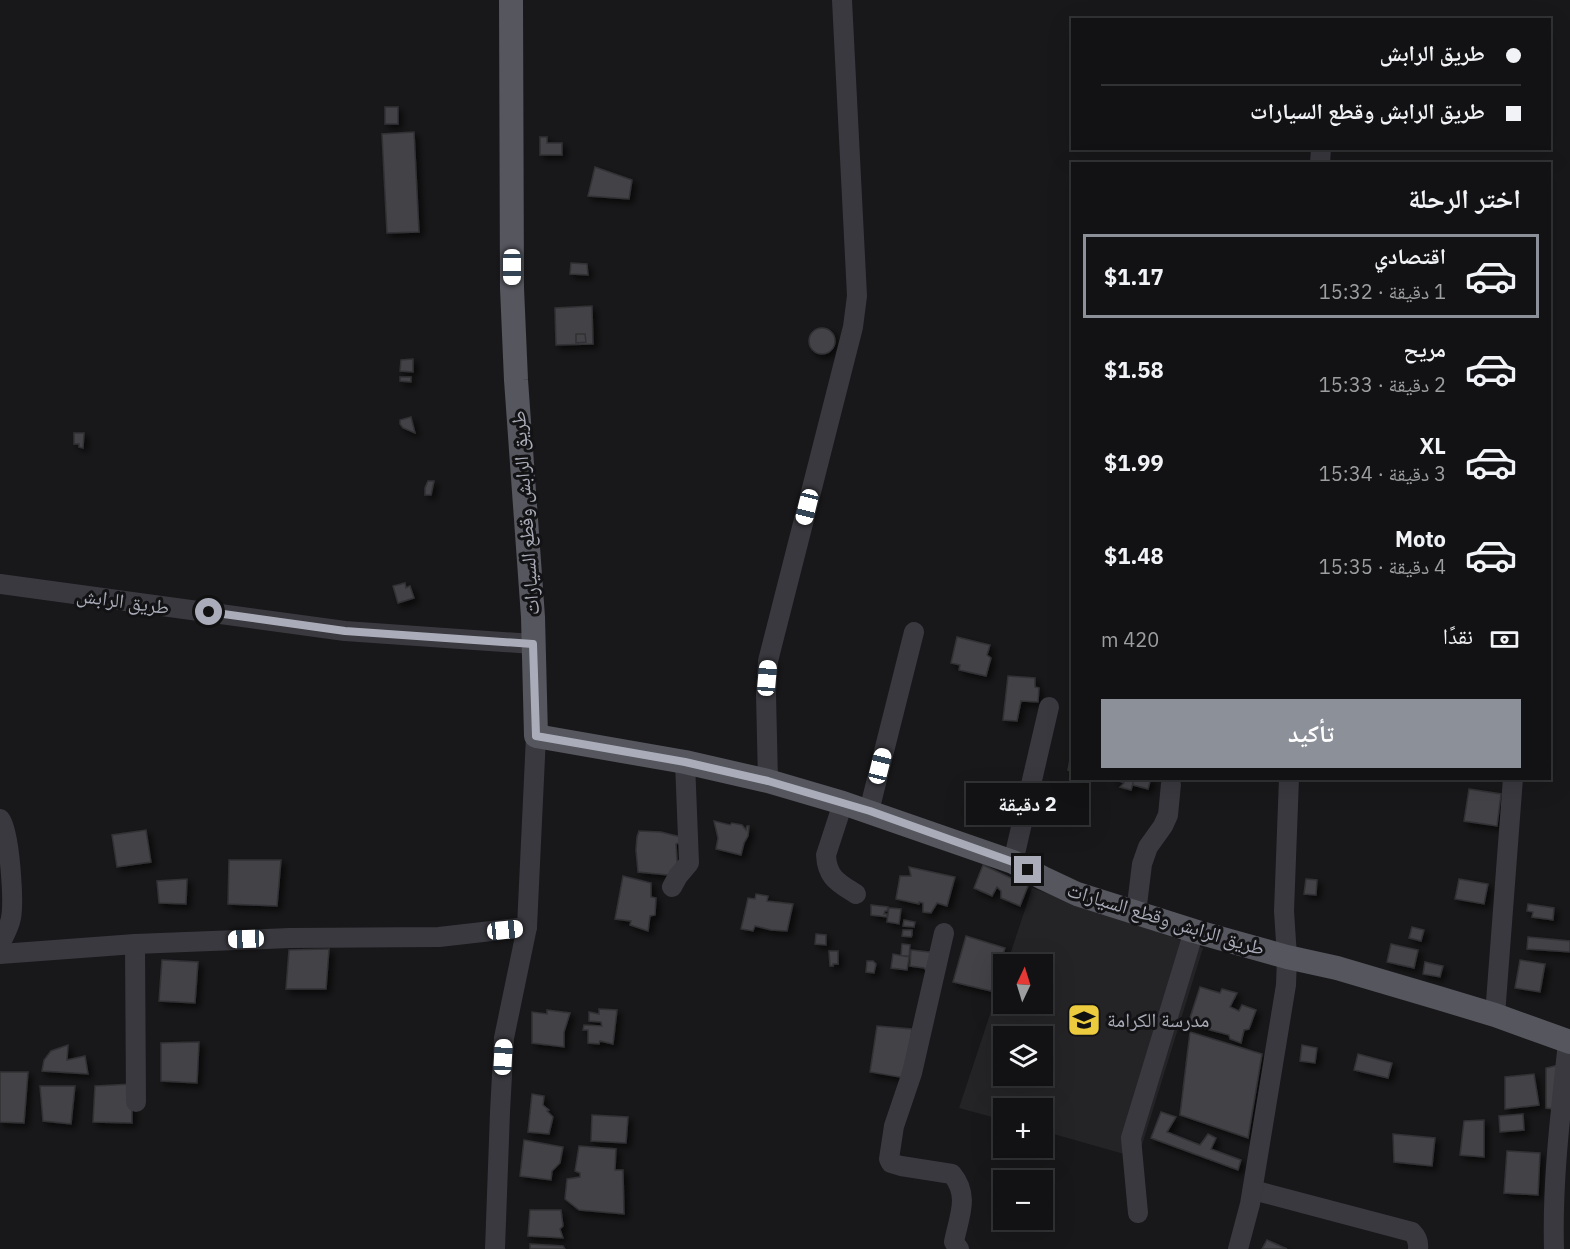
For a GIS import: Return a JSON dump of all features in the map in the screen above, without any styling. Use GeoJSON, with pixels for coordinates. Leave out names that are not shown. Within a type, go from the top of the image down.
{"type":"FeatureCollection","features":[{"type":"Feature","properties":{"kind":"main road","name":"طريق الرابش وقطع السيارات"},"geometry":{"type":"LineString","coordinates":[[511,0],[512,288],[516,380],[533,617],[536,736],[685,762],[768,781],[843,803],[1013,862],[1077,894],[1194,931],[1287,957],[1337,968],[1495,1015],[1569,1042]]}},
{"type":"Feature","properties":{"kind":"street"},"geometry":{"type":"LineString","coordinates":[[768,781],[766,694],[768,662],[853,327],[857,296],[842,0]]}},
{"type":"Feature","properties":{"kind":"street","name":"طريق الرابش"},"geometry":{"type":"LineString","coordinates":[[0,584],[345,631],[533,644]]}},
{"type":"Feature","properties":{"kind":"street"},"geometry":{"type":"LineString","coordinates":[[870,811],[914,632]]}},
{"type":"Feature","properties":{"kind":"street"},"geometry":{"type":"LineString","coordinates":[[1013,862],[1049,707]]}},
{"type":"Feature","properties":{"kind":"street"},"geometry":{"type":"LineString","coordinates":[[495,1249],[504,1038],[527,927],[536,736]]}},
{"type":"Feature","properties":{"kind":"street"},"geometry":{"type":"LineString","coordinates":[[672,887],[688,863],[685,762]]}},
{"type":"Feature","properties":{"kind":"street"},"geometry":{"type":"LineString","coordinates":[[1238,1249],[1253,1190],[1286,985],[1284,911],[1289,780]]}},
{"type":"Feature","properties":{"kind":"street"},"geometry":{"type":"LineString","coordinates":[[1495,1015],[1513,780]]}},
{"type":"Feature","properties":{"kind":"street"},"geometry":{"type":"LineString","coordinates":[[1136,913],[1142,864],[1148,847],[1168,815],[1171,784]]}},
{"type":"Feature","properties":{"kind":"street"},"geometry":{"type":"LineString","coordinates":[[843,803],[826,855],[827,864],[837,882],[856,894]]}},
{"type":"Feature","properties":{"kind":"street"},"geometry":{"type":"LineString","coordinates":[[0,819],[4,824],[8,840],[12,896],[11,916],[0,944]]}},
{"type":"Feature","properties":{"kind":"street"},"geometry":{"type":"LineString","coordinates":[[0,954],[135,944],[290,938],[439,937],[527,927]]}},
{"type":"Feature","properties":{"kind":"street"},"geometry":{"type":"LineString","coordinates":[[1138,1213],[1131,1138],[1194,931]]}},
{"type":"Feature","properties":{"kind":"street"},"geometry":{"type":"LineString","coordinates":[[944,933],[912,1073],[894,1126],[889,1159],[901,1166],[952,1174],[960,1184],[963,1199],[954,1242],[959,1249]]}},
{"type":"Feature","properties":{"kind":"street"},"geometry":{"type":"LineString","coordinates":[[135,944],[136,1102]]}},
{"type":"Feature","properties":{"kind":"street"},"geometry":{"type":"LineString","coordinates":[[1554,1249],[1553,1211],[1564,1151],[1569,1042]]}},
{"type":"Feature","properties":{"kind":"street"},"geometry":{"type":"LineString","coordinates":[[1253,1190],[1412,1232],[1417,1237],[1418,1249]]}},
{"type":"Feature","properties":{"kind":"shaded area","name":"مدرسة الكرامة"},"geometry":{"type":"Polygon","coordinates":[[[1032,888],[1203,948],[1138,1158],[1053,1134],[1053,1098],[993,1098],[993,1117],[959,1108],[993,1005],[993,1014],[1053,1014],[1053,954],[1010,954],[1032,888]]]}},
{"type":"Feature","properties":{"kind":"building"},"geometry":{"type":"Polygon","coordinates":[[[385,107],[398,107],[398,124],[385,124],[385,107]]]}},
{"type":"Feature","properties":{"kind":"building"},"geometry":{"type":"Polygon","coordinates":[[[414,132],[419,232],[387,233],[382,134],[414,132]]]}},
{"type":"Feature","properties":{"kind":"building"},"geometry":{"type":"Polygon","coordinates":[[[540,137],[547,137],[547,143],[562,143],[562,155],[540,155],[540,137]]]}},
{"type":"Feature","properties":{"kind":"building"},"geometry":{"type":"Polygon","coordinates":[[[595,167],[632,180],[629,199],[588,196],[595,167]]]}},
{"type":"Feature","properties":{"kind":"building"},"geometry":{"type":"Polygon","coordinates":[[[571,263],[587,264],[588,275],[570,274],[571,263]]]}},
{"type":"Feature","properties":{"kind":"building"},"geometry":{"type":"Polygon","coordinates":[[[592,306],[593,344],[556,345],[555,308],[592,306]]]}},
{"type":"Feature","properties":{"kind":"building"},"geometry":{"type":"Polygon","coordinates":[[[822,328],[831,332],[835,341],[831,350],[822,354],[813,350],[809,341],[813,332],[822,328]]]}},
{"type":"Feature","properties":{"kind":"building"},"geometry":{"type":"Polygon","coordinates":[[[576,334],[585,334],[586,342],[576,343],[576,334]]]}},
{"type":"Feature","properties":{"kind":"building"},"geometry":{"type":"Polygon","coordinates":[[[413,359],[413,372],[400,371],[401,360],[413,359]]]}},
{"type":"Feature","properties":{"kind":"building"},"geometry":{"type":"Polygon","coordinates":[[[400,377],[411,377],[411,382],[400,381],[400,377]]]}},
{"type":"Feature","properties":{"kind":"building"},"geometry":{"type":"Polygon","coordinates":[[[411,417],[415,433],[403,428],[400,424],[400,420],[411,417]]]}},
{"type":"Feature","properties":{"kind":"building"},"geometry":{"type":"Polygon","coordinates":[[[74,433],[84,433],[83,448],[79,447],[79,444],[74,444],[74,433]]]}},
{"type":"Feature","properties":{"kind":"building"},"geometry":{"type":"Polygon","coordinates":[[[428,481],[434,481],[431,495],[425,495],[425,488],[428,481]]]}},
{"type":"Feature","properties":{"kind":"building"},"geometry":{"type":"Polygon","coordinates":[[[405,583],[406,588],[410,586],[414,598],[398,603],[393,586],[405,583]]]}},
{"type":"Feature","properties":{"kind":"building"},"geometry":{"type":"Polygon","coordinates":[[[957,637],[990,645],[987,655],[991,658],[986,676],[959,670],[960,665],[951,663],[957,637]]]}},
{"type":"Feature","properties":{"kind":"building"},"geometry":{"type":"Polygon","coordinates":[[[1008,676],[1035,678],[1035,687],[1039,688],[1038,702],[1021,701],[1017,721],[1003,720],[1008,676]]]}},
{"type":"Feature","properties":{"kind":"building"},"geometry":{"type":"Polygon","coordinates":[[[1071,754],[1071,772],[1068,770],[1071,754]]]}},
{"type":"Feature","properties":{"kind":"building"},"geometry":{"type":"Polygon","coordinates":[[[1114,780],[1150,780],[1148,789],[1114,780]]]}},
{"type":"Feature","properties":{"kind":"building"},"geometry":{"type":"Polygon","coordinates":[[[1124,780],[1134,780],[1131,790],[1120,787],[1124,780]]]}},
{"type":"Feature","properties":{"kind":"building"},"geometry":{"type":"Polygon","coordinates":[[[1469,789],[1501,794],[1497,826],[1464,821],[1469,789]]]}},
{"type":"Feature","properties":{"kind":"building"},"geometry":{"type":"Polygon","coordinates":[[[714,821],[742,825],[746,830],[749,826],[741,855],[716,849],[718,838],[714,821]]]}},
{"type":"Feature","properties":{"kind":"building"},"geometry":{"type":"Polygon","coordinates":[[[146,830],[151,862],[117,867],[112,835],[146,830]]]}},
{"type":"Feature","properties":{"kind":"building"},"geometry":{"type":"Polygon","coordinates":[[[639,831],[661,832],[689,839],[676,844],[678,876],[638,872],[636,850],[639,831]]]}},
{"type":"Feature","properties":{"kind":"building"},"geometry":{"type":"Polygon","coordinates":[[[229,860],[281,860],[277,906],[228,904],[229,860]]]}},
{"type":"Feature","properties":{"kind":"building"},"geometry":{"type":"Polygon","coordinates":[[[983,865],[1028,886],[1020,906],[1001,898],[1001,891],[997,887],[992,896],[974,888],[983,865]]]}},
{"type":"Feature","properties":{"kind":"building"},"geometry":{"type":"Polygon","coordinates":[[[909,867],[955,877],[947,906],[937,903],[931,913],[923,912],[923,903],[896,899],[900,876],[911,876],[909,867]]]}},
{"type":"Feature","properties":{"kind":"building"},"geometry":{"type":"Polygon","coordinates":[[[623,876],[651,883],[651,897],[656,898],[655,915],[650,916],[648,931],[630,925],[631,921],[615,919],[623,876]]]}},
{"type":"Feature","properties":{"kind":"building"},"geometry":{"type":"Polygon","coordinates":[[[187,879],[186,904],[159,903],[157,881],[187,879]]]}},
{"type":"Feature","properties":{"kind":"building"},"geometry":{"type":"Polygon","coordinates":[[[1306,879],[1317,880],[1316,895],[1304,894],[1306,879]]]}},
{"type":"Feature","properties":{"kind":"building"},"geometry":{"type":"Polygon","coordinates":[[[1459,879],[1488,884],[1484,904],[1455,899],[1459,879]]]}},
{"type":"Feature","properties":{"kind":"building"},"geometry":{"type":"Polygon","coordinates":[[[756,894],[768,896],[767,901],[793,904],[787,931],[755,926],[753,931],[741,929],[748,898],[755,899],[756,894]]]}},
{"type":"Feature","properties":{"kind":"building"},"geometry":{"type":"Polygon","coordinates":[[[1528,904],[1554,908],[1553,920],[1532,917],[1533,912],[1527,911],[1528,904]]]}},
{"type":"Feature","properties":{"kind":"building"},"geometry":{"type":"Polygon","coordinates":[[[871,905],[888,907],[884,914],[887,914],[887,917],[871,915],[871,905]]]}},
{"type":"Feature","properties":{"kind":"building"},"geometry":{"type":"Polygon","coordinates":[[[889,908],[901,909],[899,924],[887,922],[889,908]]]}},
{"type":"Feature","properties":{"kind":"building"},"geometry":{"type":"Polygon","coordinates":[[[904,920],[915,922],[914,927],[903,926],[904,920]]]}},
{"type":"Feature","properties":{"kind":"building"},"geometry":{"type":"Polygon","coordinates":[[[1412,927],[1424,930],[1421,941],[1409,938],[1412,927]]]}},
{"type":"Feature","properties":{"kind":"building"},"geometry":{"type":"Polygon","coordinates":[[[903,930],[912,930],[911,937],[902,936],[903,930]]]}},
{"type":"Feature","properties":{"kind":"building"},"geometry":{"type":"Polygon","coordinates":[[[816,934],[826,935],[826,945],[815,944],[816,934]]]}},
{"type":"Feature","properties":{"kind":"building"},"geometry":{"type":"Polygon","coordinates":[[[966,936],[1005,948],[1003,954],[993,954],[991,991],[953,982],[966,936]]]}},
{"type":"Feature","properties":{"kind":"building"},"geometry":{"type":"Polygon","coordinates":[[[1528,937],[1570,941],[1570,952],[1527,949],[1528,937]]]}},
{"type":"Feature","properties":{"kind":"building"},"geometry":{"type":"Polygon","coordinates":[[[902,944],[910,945],[909,956],[901,956],[902,944]]]}},
{"type":"Feature","properties":{"kind":"building"},"geometry":{"type":"Polygon","coordinates":[[[1391,944],[1418,950],[1414,968],[1387,962],[1391,944]]]}},
{"type":"Feature","properties":{"kind":"building"},"geometry":{"type":"Polygon","coordinates":[[[329,949],[326,989],[286,989],[289,950],[329,949]]]}},
{"type":"Feature","properties":{"kind":"building"},"geometry":{"type":"Polygon","coordinates":[[[911,950],[929,952],[935,950],[929,973],[924,968],[910,966],[911,950]]]}},
{"type":"Feature","properties":{"kind":"building"},"geometry":{"type":"Polygon","coordinates":[[[829,951],[838,951],[838,964],[830,966],[829,951]]]}},
{"type":"Feature","properties":{"kind":"building"},"geometry":{"type":"Polygon","coordinates":[[[893,954],[909,957],[907,970],[891,968],[893,954]]]}},
{"type":"Feature","properties":{"kind":"building"},"geometry":{"type":"Polygon","coordinates":[[[162,960],[198,962],[195,1003],[159,1001],[162,960]]]}},
{"type":"Feature","properties":{"kind":"building"},"geometry":{"type":"Polygon","coordinates":[[[1520,960],[1545,964],[1540,992],[1515,988],[1520,960]]]}},
{"type":"Feature","properties":{"kind":"building"},"geometry":{"type":"Polygon","coordinates":[[[867,961],[873,961],[876,964],[874,973],[866,972],[867,961]]]}},
{"type":"Feature","properties":{"kind":"building"},"geometry":{"type":"Polygon","coordinates":[[[1425,962],[1443,966],[1440,977],[1423,974],[1425,962]]]}},
{"type":"Feature","properties":{"kind":"building"},"geometry":{"type":"Polygon","coordinates":[[[1200,987],[1220,993],[1222,989],[1237,993],[1230,1007],[1239,1011],[1242,1005],[1256,1010],[1249,1029],[1244,1030],[1241,1043],[1230,1039],[1229,1035],[1188,1024],[1200,987]]]}},
{"type":"Feature","properties":{"kind":"building"},"geometry":{"type":"Polygon","coordinates":[[[599,1009],[617,1010],[613,1044],[600,1041],[599,1044],[588,1043],[588,1030],[583,1030],[584,1025],[602,1026],[601,1022],[589,1021],[589,1012],[599,1014],[599,1009]]]}},
{"type":"Feature","properties":{"kind":"building"},"geometry":{"type":"Polygon","coordinates":[[[547,1010],[570,1013],[564,1032],[564,1047],[532,1043],[532,1012],[547,1014],[547,1010]]]}},
{"type":"Feature","properties":{"kind":"building"},"geometry":{"type":"Polygon","coordinates":[[[877,1026],[912,1029],[905,1078],[870,1072],[877,1026]]]}},
{"type":"Feature","properties":{"kind":"building"},"geometry":{"type":"Polygon","coordinates":[[[1190,1032],[1262,1054],[1248,1138],[1180,1115],[1190,1032]]]}},
{"type":"Feature","properties":{"kind":"building"},"geometry":{"type":"Polygon","coordinates":[[[199,1042],[197,1083],[161,1081],[161,1043],[199,1042]]]}},
{"type":"Feature","properties":{"kind":"building"},"geometry":{"type":"Polygon","coordinates":[[[68,1045],[67,1060],[85,1056],[88,1074],[42,1071],[44,1060],[51,1051],[68,1045]]]}},
{"type":"Feature","properties":{"kind":"building"},"geometry":{"type":"Polygon","coordinates":[[[1302,1045],[1317,1048],[1315,1063],[1300,1061],[1302,1045]]]}},
{"type":"Feature","properties":{"kind":"building"},"geometry":{"type":"Polygon","coordinates":[[[1358,1054],[1392,1063],[1388,1078],[1354,1070],[1358,1054]]]}},
{"type":"Feature","properties":{"kind":"building"},"geometry":{"type":"Polygon","coordinates":[[[1559,1065],[1563,1110],[1546,1108],[1546,1068],[1559,1065]]]}},
{"type":"Feature","properties":{"kind":"building"},"geometry":{"type":"Polygon","coordinates":[[[0,1072],[28,1072],[24,1123],[0,1122],[0,1072]]]}},
{"type":"Feature","properties":{"kind":"building"},"geometry":{"type":"Polygon","coordinates":[[[1534,1074],[1539,1105],[1505,1109],[1505,1077],[1534,1074]]]}},
{"type":"Feature","properties":{"kind":"building"},"geometry":{"type":"Polygon","coordinates":[[[132,1084],[132,1123],[93,1122],[95,1086],[132,1084]]]}},
{"type":"Feature","properties":{"kind":"building"},"geometry":{"type":"Polygon","coordinates":[[[40,1086],[75,1086],[71,1124],[43,1121],[40,1086]]]}},
{"type":"Feature","properties":{"kind":"building"},"geometry":{"type":"Polygon","coordinates":[[[532,1094],[544,1096],[543,1105],[553,1117],[549,1134],[528,1132],[532,1094]]]}},
{"type":"Feature","properties":{"kind":"building"},"geometry":{"type":"Polygon","coordinates":[[[1161,1112],[1176,1117],[1167,1132],[1200,1145],[1208,1134],[1216,1138],[1211,1149],[1241,1160],[1238,1170],[1151,1138],[1161,1112]]]}},
{"type":"Feature","properties":{"kind":"building"},"geometry":{"type":"Polygon","coordinates":[[[1523,1114],[1524,1130],[1500,1132],[1499,1116],[1523,1114]]]}},
{"type":"Feature","properties":{"kind":"building"},"geometry":{"type":"Polygon","coordinates":[[[592,1115],[628,1117],[626,1143],[591,1141],[592,1115]]]}},
{"type":"Feature","properties":{"kind":"building"},"geometry":{"type":"Polygon","coordinates":[[[1484,1120],[1484,1157],[1460,1155],[1464,1121],[1484,1120]]]}},
{"type":"Feature","properties":{"kind":"building"},"geometry":{"type":"Polygon","coordinates":[[[1393,1134],[1435,1138],[1432,1166],[1394,1162],[1393,1134]]]}},
{"type":"Feature","properties":{"kind":"building"},"geometry":{"type":"Polygon","coordinates":[[[524,1140],[563,1147],[560,1163],[552,1171],[551,1180],[520,1176],[524,1140]]]}},
{"type":"Feature","properties":{"kind":"building"},"geometry":{"type":"Polygon","coordinates":[[[579,1146],[616,1149],[615,1170],[623,1170],[624,1214],[579,1210],[565,1199],[567,1179],[580,1177],[580,1173],[575,1171],[579,1146]]]}},
{"type":"Feature","properties":{"kind":"building"},"geometry":{"type":"Polygon","coordinates":[[[1507,1151],[1540,1153],[1538,1195],[1504,1193],[1507,1151]]]}},
{"type":"Feature","properties":{"kind":"building"},"geometry":{"type":"Polygon","coordinates":[[[530,1210],[561,1210],[563,1226],[560,1229],[563,1238],[528,1236],[530,1210]]]}},
{"type":"Feature","properties":{"kind":"building"},"geometry":{"type":"Polygon","coordinates":[[[1267,1240],[1287,1249],[1262,1249],[1267,1240]]]}},
{"type":"Feature","properties":{"kind":"building"},"geometry":{"type":"Polygon","coordinates":[[[530,1244],[563,1246],[565,1249],[530,1249],[530,1244]]]}},
{"type":"Feature","properties":{"kind":"place","name":"مدرسة الكرامة"},"geometry":{"type":"Point","coordinates":[1084,1020]}},
{"type":"Feature","properties":{"kind":"route"},"geometry":{"type":"LineString","coordinates":[[209,612],[345,631],[533,644],[536,736],[685,762],[768,781],[893,819],[1013,862],[1028,870]]}}]}
